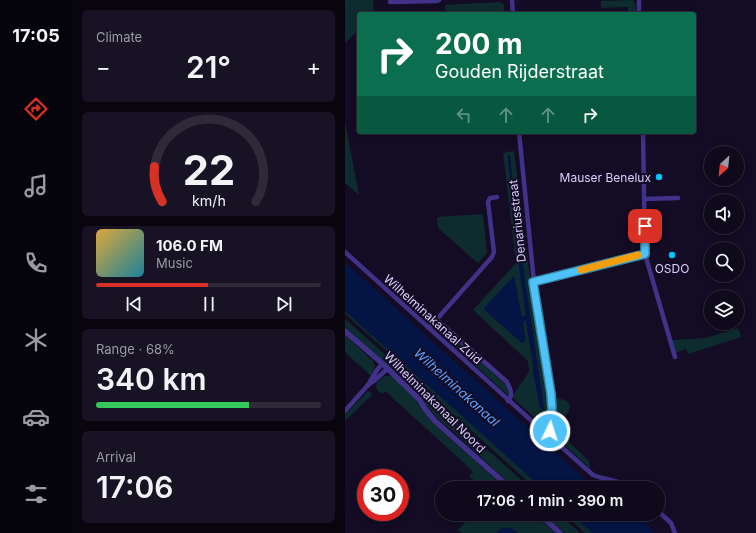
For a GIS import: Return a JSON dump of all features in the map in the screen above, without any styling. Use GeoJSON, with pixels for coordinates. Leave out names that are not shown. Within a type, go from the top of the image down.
{"type":"FeatureCollection","features":[{"type":"Feature","properties":{"kind":"street"},"geometry":{"type":"LineString","coordinates":[[390,2],[439,0]]}},
{"type":"Feature","properties":{"kind":"street"},"geometry":{"type":"LineString","coordinates":[[512,0],[513,12]]}},
{"type":"Feature","properties":{"kind":"street"},"geometry":{"type":"LineString","coordinates":[[639,0],[639,12]]}},
{"type":"Feature","properties":{"kind":"street","name":"Denariusstraat"},"geometry":{"type":"LineString","coordinates":[[519,134],[533,282],[551,394],[552,409],[549,427]]}},
{"type":"Feature","properties":{"kind":"street"},"geometry":{"type":"LineString","coordinates":[[643,134],[645,254],[675,357]]}},
{"type":"Feature","properties":{"kind":"street"},"geometry":{"type":"LineString","coordinates":[[429,328],[492,257],[494,252],[488,202],[490,198],[497,197]]}},
{"type":"Feature","properties":{"kind":"street"},"geometry":{"type":"LineString","coordinates":[[644,200],[679,198]]}},
{"type":"Feature","properties":{"kind":"street","name":"Wilhelminakanaal Zuid"},"geometry":{"type":"LineString","coordinates":[[345,252],[508,401],[534,423],[549,427]]}},
{"type":"Feature","properties":{"kind":"street"},"geometry":{"type":"LineString","coordinates":[[533,282],[645,254]]}},
{"type":"Feature","properties":{"kind":"street","name":"Wilhelminakanaal Zuid"},"geometry":{"type":"LineString","coordinates":[[436,319],[507,382],[511,394],[508,401]]}},
{"type":"Feature","properties":{"kind":"street","name":"Wilhelminakanaal Noord"},"geometry":{"type":"LineString","coordinates":[[345,331],[419,399],[435,421],[502,481]]}},
{"type":"Feature","properties":{"kind":"street"},"geometry":{"type":"LineString","coordinates":[[345,411],[368,384],[382,364]]}},
{"type":"Feature","properties":{"kind":"street"},"geometry":{"type":"LineString","coordinates":[[368,384],[374,381],[387,369]]}},
{"type":"Feature","properties":{"kind":"street"},"geometry":{"type":"LineString","coordinates":[[549,427],[553,439],[590,472],[598,477],[613,481]]}},
{"type":"Feature","properties":{"kind":"street"},"geometry":{"type":"LineString","coordinates":[[665,517],[671,523],[675,533]]}},
{"type":"Feature","properties":{"kind":"street"},"geometry":{"type":"LineString","coordinates":[[547,521],[560,533]]}},
{"type":"Feature","properties":{"kind":"green space"},"geometry":{"type":"Polygon","coordinates":[[[345,0],[373,0],[374,12],[357,12],[357,32],[345,43],[345,0]]]}},
{"type":"Feature","properties":{"kind":"green space"},"geometry":{"type":"Polygon","coordinates":[[[633,0],[636,5],[636,11],[628,12],[628,7],[601,8],[601,1],[633,0]]]}},
{"type":"Feature","properties":{"kind":"green space"},"geometry":{"type":"Polygon","coordinates":[[[500,2],[504,4],[504,12],[446,12],[445,5],[500,2]]]}},
{"type":"Feature","properties":{"kind":"green space"},"geometry":{"type":"Polygon","coordinates":[[[345,122],[359,195],[345,183],[345,122]]]}},
{"type":"Feature","properties":{"kind":"green space"},"geometry":{"type":"Polygon","coordinates":[[[514,151],[547,396],[548,411],[545,419],[536,419],[512,397],[529,372],[528,361],[473,310],[516,263],[503,153],[514,151]],[[508,156],[520,274],[526,315],[523,317],[521,314],[514,276],[486,311],[522,343],[525,340],[523,322],[525,320],[526,321],[540,408],[542,410],[544,409],[517,227],[510,156],[508,156]]]}},
{"type":"Feature","properties":{"kind":"green space"},"geometry":{"type":"Polygon","coordinates":[[[483,214],[487,253],[478,263],[438,228],[437,217],[483,214]]]}},
{"type":"Feature","properties":{"kind":"green space"},"geometry":{"type":"Polygon","coordinates":[[[345,311],[535,481],[527,481],[445,407],[419,380],[345,314],[345,311]]]}},
{"type":"Feature","properties":{"kind":"green space"},"geometry":{"type":"Polygon","coordinates":[[[345,319],[427,392],[445,412],[522,481],[506,481],[439,420],[412,387],[345,327],[345,319]]]}},
{"type":"Feature","properties":{"kind":"green space"},"geometry":{"type":"Polygon","coordinates":[[[438,323],[506,385],[510,394],[509,396],[434,328],[438,323]]]}},
{"type":"Feature","properties":{"kind":"green space"},"geometry":{"type":"Polygon","coordinates":[[[732,330],[739,330],[741,337],[688,354],[686,349],[675,353],[672,340],[706,338],[732,330]]]}},
{"type":"Feature","properties":{"kind":"green space"},"geometry":{"type":"Polygon","coordinates":[[[345,335],[373,361],[375,367],[371,376],[345,352],[345,335]]]}},
{"type":"Feature","properties":{"kind":"green space"},"geometry":{"type":"Polygon","coordinates":[[[384,376],[392,376],[415,399],[432,422],[497,481],[474,481],[469,476],[473,472],[461,460],[385,391],[382,394],[377,390],[377,382],[384,376]]]}},
{"type":"Feature","properties":{"kind":"green space"},"geometry":{"type":"Polygon","coordinates":[[[368,391],[372,395],[345,421],[345,415],[368,391]]]}},
{"type":"Feature","properties":{"kind":"green space"},"geometry":{"type":"Polygon","coordinates":[[[554,397],[567,401],[570,406],[569,411],[562,421],[561,427],[570,443],[589,461],[590,468],[555,437],[554,397]]]}},
{"type":"Feature","properties":{"kind":"green space"},"geometry":{"type":"Polygon","coordinates":[[[466,521],[542,521],[555,533],[518,533],[509,528],[503,528],[496,533],[462,533],[458,530],[466,521]]]}},
{"type":"Feature","properties":{"kind":"green space"},"geometry":{"type":"Polygon","coordinates":[[[551,521],[567,521],[580,533],[565,533],[551,521]]]}},
{"type":"Feature","properties":{"kind":"green space"},"geometry":{"type":"Polygon","coordinates":[[[572,521],[579,521],[593,533],[585,533],[572,521]]]}},
{"type":"Feature","properties":{"kind":"water"},"geometry":{"type":"Polygon","coordinates":[[[509,154],[517,227],[544,409],[542,410],[540,408],[533,372],[533,362],[526,321],[525,320],[523,322],[525,340],[522,343],[484,309],[514,276],[521,314],[523,317],[526,315],[520,274],[509,154]]]}},
{"type":"Feature","properties":{"kind":"water","name":"Wilhelminakanaal"},"geometry":{"type":"Polygon","coordinates":[[[345,262],[585,479],[592,481],[534,481],[345,311],[345,262]]]}},
{"type":"Feature","properties":{"kind":"water"},"geometry":{"type":"Polygon","coordinates":[[[579,521],[643,521],[656,533],[593,533],[579,521]]]}},
{"type":"Feature","properties":{"kind":"water"},"geometry":{"type":"Polygon","coordinates":[[[503,528],[509,528],[518,533],[496,533],[503,528]]]}},
{"type":"Feature","properties":{"kind":"slow traffic"},"geometry":{"type":"LineString","coordinates":[[581,270],[638,255]]}},
{"type":"Feature","properties":{"kind":"place","name":"Mauser Benelux"},"geometry":{"type":"Point","coordinates":[659,177]}},
{"type":"Feature","properties":{"kind":"place","name":"OSDO"},"geometry":{"type":"Point","coordinates":[672,255]}},
{"type":"Feature","properties":{"kind":"route"},"geometry":{"type":"LineString","coordinates":[[550,431],[549,423],[552,409],[551,394],[533,282],[645,254],[645,226]]}}]}
